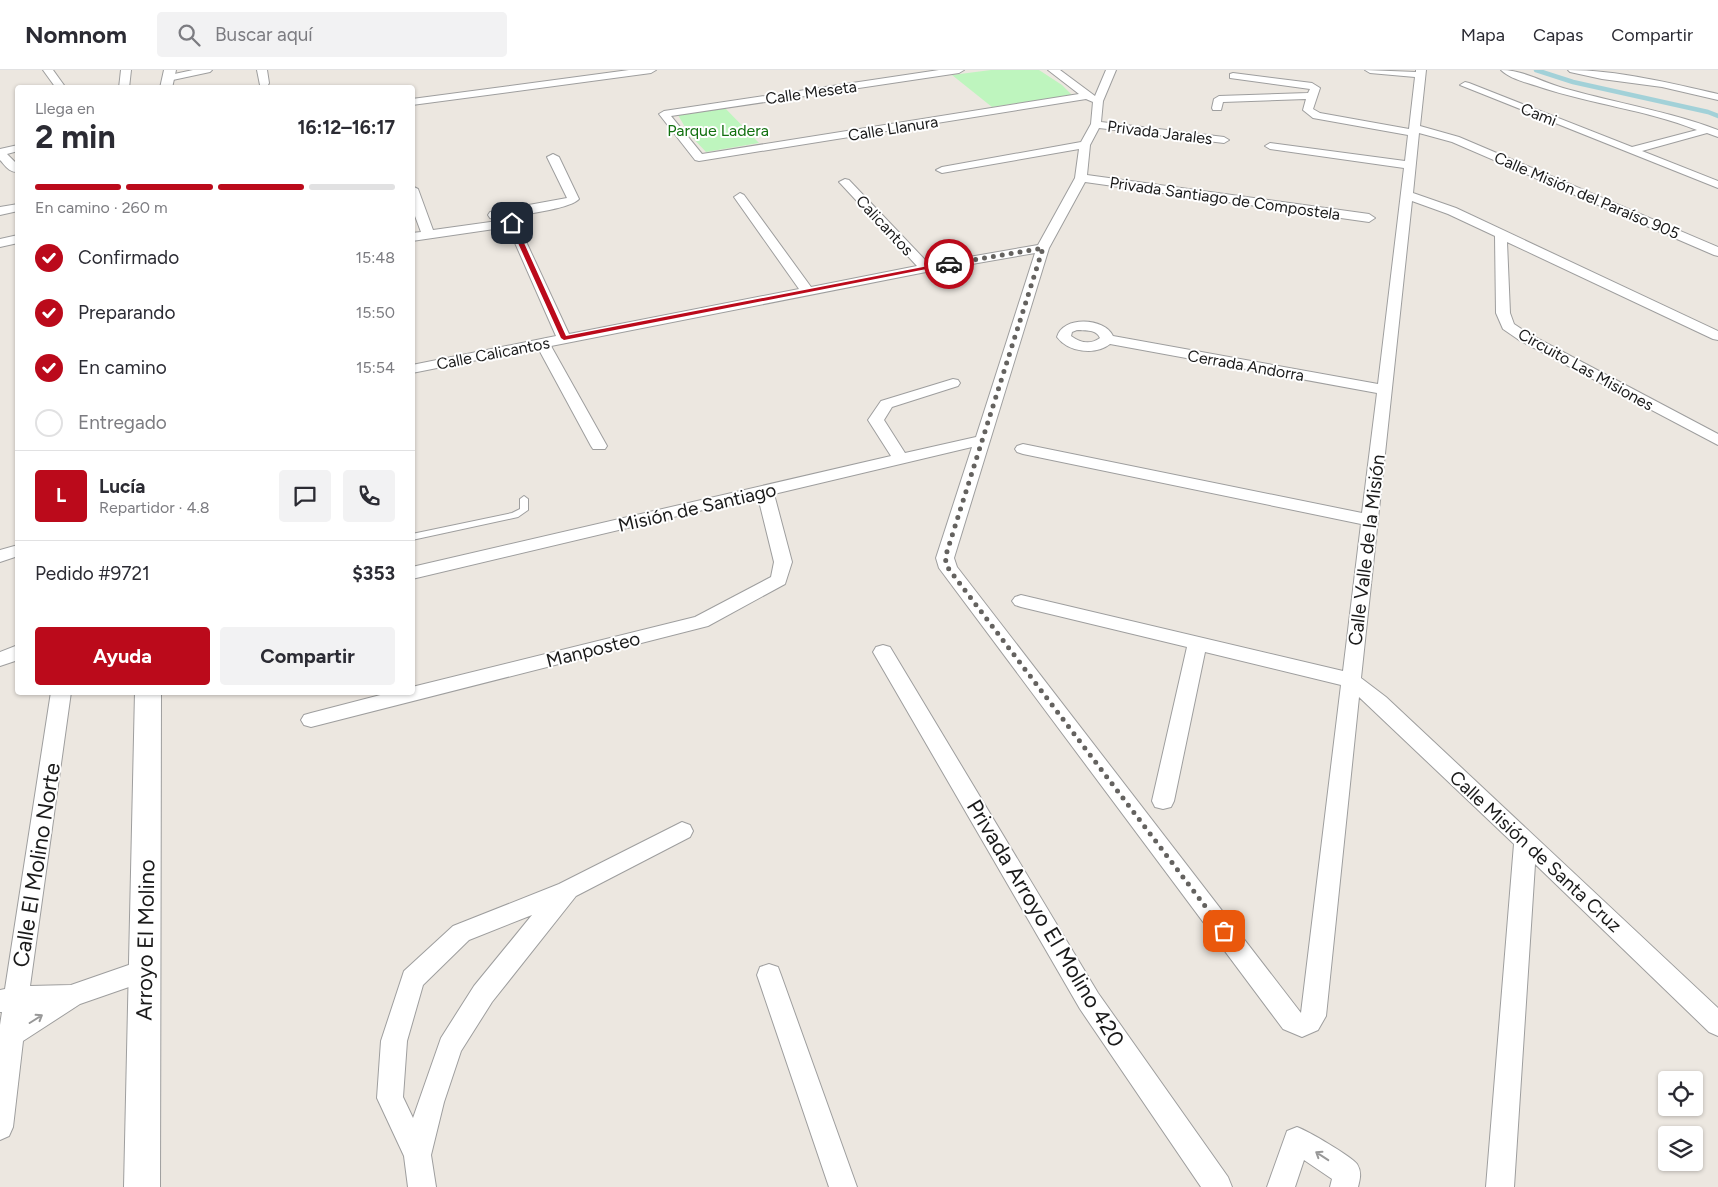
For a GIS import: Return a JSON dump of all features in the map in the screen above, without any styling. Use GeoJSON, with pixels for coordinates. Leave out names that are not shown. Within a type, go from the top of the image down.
{"type":"FeatureCollection","features":[{"type":"Feature","properties":{"kind":"street"},"geometry":{"type":"LineString","coordinates":[[48,70],[59,85]]}},
{"type":"Feature","properties":{"kind":"street"},"geometry":{"type":"LineString","coordinates":[[124,85],[126,70]]}},
{"type":"Feature","properties":{"kind":"street"},"geometry":{"type":"LineString","coordinates":[[168,78],[207,70]]}},
{"type":"Feature","properties":{"kind":"street"},"geometry":{"type":"LineString","coordinates":[[262,70],[264,82]]}},
{"type":"Feature","properties":{"kind":"street"},"geometry":{"type":"LineString","coordinates":[[415,102],[651,70]]}},
{"type":"Feature","properties":{"kind":"street","name":"Calle Meseta"},"geometry":{"type":"LineString","coordinates":[[699,158],[664,114],[959,70]]}},
{"type":"Feature","properties":{"kind":"street"},"geometry":{"type":"LineString","coordinates":[[1053,70],[1073,83],[1087,96],[1098,101]]}},
{"type":"Feature","properties":{"kind":"street"},"geometry":{"type":"LineString","coordinates":[[981,440],[1043,248],[1081,178],[1085,146],[1096,124],[1098,101],[1111,70]]}},
{"type":"Feature","properties":{"kind":"street"},"geometry":{"type":"LineString","coordinates":[[1370,70],[1421,73]]}},
{"type":"Feature","properties":{"kind":"street"},"geometry":{"type":"LineString","coordinates":[[1506,70],[1571,94],[1681,120],[1718,134]]}},
{"type":"Feature","properties":{"kind":"street"},"geometry":{"type":"LineString","coordinates":[[1573,70],[1677,87],[1718,97]]}},
{"type":"Feature","properties":{"kind":"street","name":"Calle Valle de la Misión"},"geometry":{"type":"LineString","coordinates":[[981,440],[945,558],[948,568],[1292,1021],[1302,1025],[1309,1022],[1313,1016],[1421,73]]}},
{"type":"Feature","properties":{"kind":"street"},"geometry":{"type":"LineString","coordinates":[[1217,108],[1219,99],[1313,96],[1315,88],[1308,85],[1234,76]]}},
{"type":"Feature","properties":{"kind":"street","name":"Cami"},"geometry":{"type":"LineString","coordinates":[[1465,85],[1718,185]]}},
{"type":"Feature","properties":{"kind":"street","name":"Calle Llanura"},"geometry":{"type":"LineString","coordinates":[[699,158],[1087,96]]}},
{"type":"Feature","properties":{"kind":"street","name":"Calle Misión del Paraíso 905"},"geometry":{"type":"LineString","coordinates":[[1313,96],[1308,110],[1312,113],[1325,118],[1370,126],[1414,127],[1455,139],[1718,252]]}},
{"type":"Feature","properties":{"kind":"street"},"geometry":{"type":"LineString","coordinates":[[1660,131],[1681,120]]}},
{"type":"Feature","properties":{"kind":"street","name":"Privada Jarales"},"geometry":{"type":"LineString","coordinates":[[1096,124],[1224,140]]}},
{"type":"Feature","properties":{"kind":"street"},"geometry":{"type":"LineString","coordinates":[[1631,151],[1707,130]]}},
{"type":"Feature","properties":{"kind":"street"},"geometry":{"type":"LineString","coordinates":[[0,142],[15,139]]}},
{"type":"Feature","properties":{"kind":"street"},"geometry":{"type":"LineString","coordinates":[[1613,143],[1630,139]]}},
{"type":"Feature","properties":{"kind":"street"},"geometry":{"type":"LineString","coordinates":[[942,170],[1085,146]]}},
{"type":"Feature","properties":{"kind":"street"},"geometry":{"type":"LineString","coordinates":[[1270,146],[1410,165]]}},
{"type":"Feature","properties":{"kind":"street"},"geometry":{"type":"LineString","coordinates":[[15,149],[0,152],[15,169]]}},
{"type":"Feature","properties":{"kind":"street"},"geometry":{"type":"LineString","coordinates":[[415,236],[426,231],[566,203],[573,199],[553,157]]}},
{"type":"Feature","properties":{"kind":"street","name":"Privada Santiago de Compostela"},"geometry":{"type":"LineString","coordinates":[[1081,178],[1369,218]]}},
{"type":"Feature","properties":{"kind":"street","name":"Calicantos"},"geometry":{"type":"LineString","coordinates":[[845,182],[926,268]]}},
{"type":"Feature","properties":{"kind":"street"},"geometry":{"type":"LineString","coordinates":[[1407,193],[1452,211],[1718,336]]}},
{"type":"Feature","properties":{"kind":"street"},"geometry":{"type":"LineString","coordinates":[[740,197],[808,292]]}},
{"type":"Feature","properties":{"kind":"street"},"geometry":{"type":"LineString","coordinates":[[415,198],[426,231]]}},
{"type":"Feature","properties":{"kind":"street"},"geometry":{"type":"LineString","coordinates":[[0,211],[15,208]]}},
{"type":"Feature","properties":{"kind":"street"},"geometry":{"type":"LineString","coordinates":[[426,231],[512,223],[564,338]]}},
{"type":"Feature","properties":{"kind":"street","name":"Circuito Las Misiones"},"geometry":{"type":"LineString","coordinates":[[1501,234],[1503,313],[1508,326],[1524,337],[1718,440]]}},
{"type":"Feature","properties":{"kind":"street"},"geometry":{"type":"LineString","coordinates":[[0,243],[15,240]]}},
{"type":"Feature","properties":{"kind":"street","name":"Calle Calicantos"},"geometry":{"type":"LineString","coordinates":[[415,368],[926,268],[1043,248]]}},
{"type":"Feature","properties":{"kind":"street","name":"Cerrada Andorra"},"geometry":{"type":"LineString","coordinates":[[1107,339],[1384,390]]}},
{"type":"Feature","properties":{"kind":"street"},"geometry":{"type":"LineString","coordinates":[[543,344],[599,446]]}},
{"type":"Feature","properties":{"kind":"street"},"geometry":{"type":"LineString","coordinates":[[901,459],[876,420],[886,404],[953,383]]}},
{"type":"Feature","properties":{"kind":"street","name":"Misión de Santiago"},"geometry":{"type":"LineString","coordinates":[[415,572],[981,440]]}},
{"type":"Feature","properties":{"kind":"street"},"geometry":{"type":"LineString","coordinates":[[1023,449],[1369,520]]}},
{"type":"Feature","properties":{"kind":"street","name":"Manposteo"},"geometry":{"type":"LineString","coordinates":[[415,694],[701,622],[779,580],[783,562],[765,492]]}},
{"type":"Feature","properties":{"kind":"street"},"geometry":{"type":"LineString","coordinates":[[0,556],[15,551]]}},
{"type":"Feature","properties":{"kind":"street"},"geometry":{"type":"LineString","coordinates":[[1021,601],[1351,680]]}},
{"type":"Feature","properties":{"kind":"street"},"geometry":{"type":"LineString","coordinates":[[1163,801],[1198,642]]}},
{"type":"Feature","properties":{"kind":"street","name":"Privada Arroyo El Molino 420"},"geometry":{"type":"LineString","coordinates":[[883,652],[1089,1001],[1218,1187]]}},
{"type":"Feature","properties":{"kind":"street"},"geometry":{"type":"LineString","coordinates":[[0,659],[15,653]]}},
{"type":"Feature","properties":{"kind":"street","name":"Calle Misión de Santa Cruz"},"geometry":{"type":"LineString","coordinates":[[1351,680],[1379,702],[1718,1024]]}},
{"type":"Feature","properties":{"kind":"street","name":"Calle El Molino Norte"},"geometry":{"type":"LineString","coordinates":[[0,1127],[8,1000],[52,763],[61,695]]}},
{"type":"Feature","properties":{"kind":"street","name":"Arroyo El Molino"},"geometry":{"type":"LineString","coordinates":[[142,1187],[143,971],[148,695]]}},
{"type":"Feature","properties":{"kind":"street","name":"Manposteo"},"geometry":{"type":"LineString","coordinates":[[311,720],[410,695]]}},
{"type":"Feature","properties":{"kind":"street"},"geometry":{"type":"LineString","coordinates":[[422,1187],[417,1155],[390,1098],[394,1041],[413,979],[461,933],[568,889],[682,831]]}},
{"type":"Feature","properties":{"kind":"street"},"geometry":{"type":"LineString","coordinates":[[1500,1187],[1525,841]]}},
{"type":"Feature","properties":{"kind":"street"},"geometry":{"type":"LineString","coordinates":[[417,1155],[431,1102],[450,1046],[483,994],[568,889]]}},
{"type":"Feature","properties":{"kind":"street"},"geometry":{"type":"LineString","coordinates":[[5,1038],[72,996],[143,971]]}},
{"type":"Feature","properties":{"kind":"street"},"geometry":{"type":"LineString","coordinates":[[769,975],[843,1187]]}},
{"type":"Feature","properties":{"kind":"street"},"geometry":{"type":"LineString","coordinates":[[8,1000],[72,996]]}},
{"type":"Feature","properties":{"kind":"street"},"geometry":{"type":"LineString","coordinates":[[1282,1187],[1297,1140],[1348,1173],[1344,1187]]}},
{"type":"Feature","properties":{"kind":"lane"},"geometry":{"type":"LineString","coordinates":[[415,536],[516,515],[524,510],[524,500]]}},
{"type":"Feature","properties":{"kind":"green space"},"geometry":{"type":"Polygon","coordinates":[[[991,70],[1039,70],[1062,85],[1072,95],[992,107],[952,75],[991,70]]]}},
{"type":"Feature","properties":{"kind":"green space","name":"Parque Ladera"},"geometry":{"type":"Polygon","coordinates":[[[725,108],[759,143],[706,152],[689,134],[678,115],[725,108]]]}},
{"type":"Feature","properties":{"kind":"waterway"},"geometry":{"type":"LineString","coordinates":[[1536,70],[1573,82],[1708,112],[1718,116]]}},
{"type":"Feature","properties":{"kind":"way so far"},"geometry":{"type":"LineString","coordinates":[[949,264],[1043,248],[945,558],[948,568],[1224,931]]}},
{"type":"Feature","properties":{"kind":"route"},"geometry":{"type":"LineString","coordinates":[[512,223],[564,338],[949,264]]}}]}
